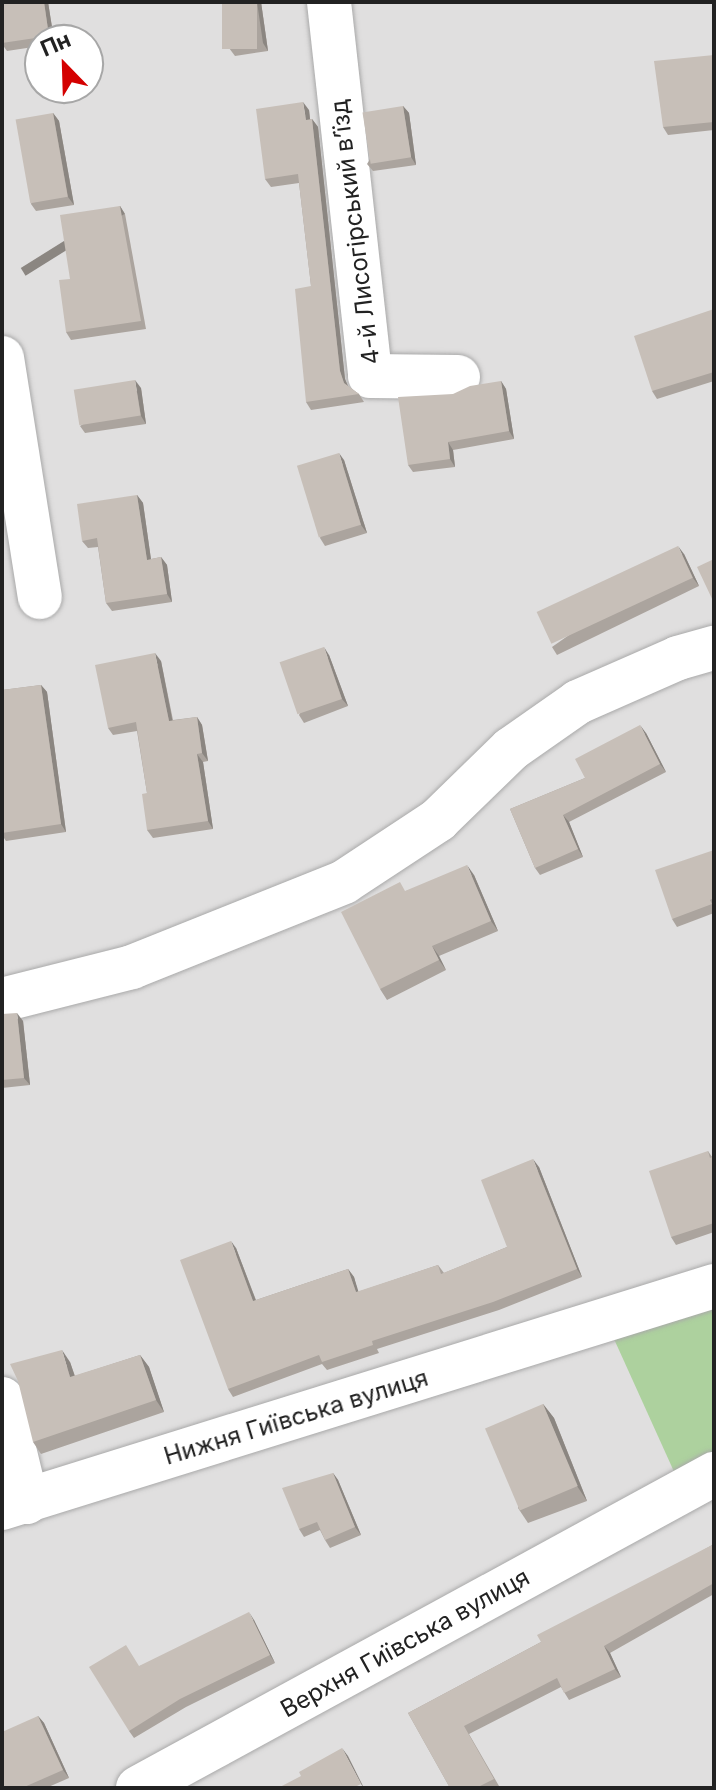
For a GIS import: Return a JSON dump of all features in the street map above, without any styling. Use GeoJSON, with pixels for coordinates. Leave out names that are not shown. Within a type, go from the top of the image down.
{"type":"FeatureCollection","features":[{"type":"Feature","properties":{"kind":"street","name":"4-й Лисогірський в’їзд"},"geometry":{"type":"LineString","coordinates":[[329,2],[370,376],[458,377]]}},
{"type":"Feature","properties":{"kind":"street"},"geometry":{"type":"LineString","coordinates":[[2,358],[40,597]]}},
{"type":"Feature","properties":{"kind":"street"},"geometry":{"type":"LineString","coordinates":[[2,1000],[132,967],[344,882],[438,820],[511,749],[578,702],[678,658],[714,648]]}},
{"type":"Feature","properties":{"kind":"street","name":"Нижня Гиївська вулиця"},"geometry":{"type":"LineString","coordinates":[[15,1505],[714,1286]]}},
{"type":"Feature","properties":{"kind":"street"},"geometry":{"type":"LineString","coordinates":[[2,1399],[15,1505]]}},
{"type":"Feature","properties":{"kind":"street","name":"Верхня Гиївська вулиця"},"geometry":{"type":"LineString","coordinates":[[138,1788],[714,1474]]}},
{"type":"Feature","properties":{"kind":"shaded area"},"geometry":{"type":"Polygon","coordinates":[[[2,2],[714,2],[714,1788],[2,1788],[2,2]]]}},
{"type":"Feature","properties":{"kind":"green space"},"geometry":{"type":"Polygon","coordinates":[[[714,1307],[714,1454],[676,1476],[614,1339],[714,1307]]]}},
{"type":"Feature","properties":{"kind":"building"},"geometry":{"type":"Polygon","coordinates":[[[2,2],[44,2],[47,24],[24,24],[24,40],[2,43],[2,2]]]}},
{"type":"Feature","properties":{"kind":"building"},"geometry":{"type":"Polygon","coordinates":[[[222,2],[257,2],[257,49],[222,49],[222,2]]]}},
{"type":"Feature","properties":{"kind":"building"},"geometry":{"type":"Polygon","coordinates":[[[714,55],[714,122],[663,127],[654,61],[714,55]]]}},
{"type":"Feature","properties":{"kind":"building"},"geometry":{"type":"Polygon","coordinates":[[[303,102],[306,120],[312,119],[340,371],[344,383],[359,394],[306,402],[295,289],[311,286],[298,174],[265,179],[256,109],[303,102]]]}},
{"type":"Feature","properties":{"kind":"building"},"geometry":{"type":"Polygon","coordinates":[[[403,106],[411,157],[371,164],[363,112],[403,106]]]}},
{"type":"Feature","properties":{"kind":"building"},"geometry":{"type":"Polygon","coordinates":[[[53,113],[68,197],[30,203],[16,120],[53,113]]]}},
{"type":"Feature","properties":{"kind":"building"},"geometry":{"type":"Polygon","coordinates":[[[120,206],[141,321],[66,332],[59,280],[70,279],[60,215],[120,206]]]}},
{"type":"Feature","properties":{"kind":"building"},"geometry":{"type":"Polygon","coordinates":[[[714,309],[714,372],[652,391],[634,336],[714,309]]]}},
{"type":"Feature","properties":{"kind":"building"},"geometry":{"type":"Polygon","coordinates":[[[135,380],[141,416],[79,425],[74,390],[135,380]]]}},
{"type":"Feature","properties":{"kind":"building"},"geometry":{"type":"Polygon","coordinates":[[[501,381],[509,431],[448,442],[450,459],[408,465],[398,397],[453,394],[470,386],[501,381]]]}},
{"type":"Feature","properties":{"kind":"building"},"geometry":{"type":"Polygon","coordinates":[[[339,453],[361,525],[319,538],[297,466],[339,453]]]}},
{"type":"Feature","properties":{"kind":"building"},"geometry":{"type":"Polygon","coordinates":[[[137,495],[147,560],[161,557],[167,594],[106,603],[97,538],[82,541],[77,504],[137,495]]]}},
{"type":"Feature","properties":{"kind":"building"},"geometry":{"type":"Polygon","coordinates":[[[678,546],[693,578],[551,644],[537,612],[678,546]]]}},
{"type":"Feature","properties":{"kind":"building"},"geometry":{"type":"Polygon","coordinates":[[[714,559],[714,603],[697,567],[714,559]]]}},
{"type":"Feature","properties":{"kind":"building"},"geometry":{"type":"Polygon","coordinates":[[[324,647],[342,699],[297,714],[280,662],[324,647]]]}},
{"type":"Feature","properties":{"kind":"building"},"geometry":{"type":"Polygon","coordinates":[[[155,653],[169,721],[197,717],[202,753],[197,754],[208,821],[147,830],[142,794],[147,793],[136,722],[108,728],[95,665],[155,653]]]}},
{"type":"Feature","properties":{"kind":"building"},"geometry":{"type":"Polygon","coordinates":[[[41,685],[61,824],[2,833],[2,690],[41,685]]]}},
{"type":"Feature","properties":{"kind":"building"},"geometry":{"type":"Polygon","coordinates":[[[640,725],[660,764],[563,815],[578,849],[535,868],[510,809],[585,778],[575,759],[640,725]]]}},
{"type":"Feature","properties":{"kind":"building"},"geometry":{"type":"Polygon","coordinates":[[[714,850],[712,904],[672,919],[655,870],[714,850]]]}},
{"type":"Feature","properties":{"kind":"building"},"geometry":{"type":"Polygon","coordinates":[[[467,865],[491,921],[432,946],[439,960],[380,989],[341,912],[400,882],[405,891],[467,865]]]}},
{"type":"Feature","properties":{"kind":"building"},"geometry":{"type":"Polygon","coordinates":[[[17,1013],[24,1078],[2,1080],[2,1014],[17,1013]]]}},
{"type":"Feature","properties":{"kind":"building"},"geometry":{"type":"Polygon","coordinates":[[[708,1151],[710,1158],[714,1156],[714,1223],[671,1237],[649,1171],[708,1151]]]}},
{"type":"Feature","properties":{"kind":"building"},"geometry":{"type":"Polygon","coordinates":[[[533,1159],[577,1269],[493,1302],[372,1341],[373,1345],[322,1362],[319,1355],[228,1389],[180,1260],[231,1241],[253,1301],[348,1269],[356,1292],[438,1265],[441,1274],[507,1247],[481,1180],[533,1159]]]}},
{"type":"Feature","properties":{"kind":"building"},"geometry":{"type":"Polygon","coordinates":[[[62,1350],[70,1377],[140,1355],[156,1400],[33,1442],[18,1381],[10,1364],[62,1350]]]}},
{"type":"Feature","properties":{"kind":"building"},"geometry":{"type":"Polygon","coordinates":[[[543,1404],[578,1486],[520,1511],[485,1429],[543,1404]]]}},
{"type":"Feature","properties":{"kind":"building"},"geometry":{"type":"Polygon","coordinates":[[[333,1473],[355,1527],[325,1540],[317,1522],[299,1529],[282,1488],[333,1473]]]}},
{"type":"Feature","properties":{"kind":"building"},"geometry":{"type":"Polygon","coordinates":[[[714,1544],[714,1583],[604,1646],[615,1669],[564,1693],[557,1678],[464,1726],[494,1779],[476,1788],[450,1788],[408,1713],[541,1642],[537,1635],[714,1544]]]}},
{"type":"Feature","properties":{"kind":"building"},"geometry":{"type":"Polygon","coordinates":[[[249,1612],[270,1655],[180,1699],[129,1731],[89,1667],[126,1645],[139,1666],[249,1612]]]}},
{"type":"Feature","properties":{"kind":"building"},"geometry":{"type":"Polygon","coordinates":[[[38,1716],[63,1770],[22,1788],[2,1788],[2,1732],[38,1716]]]}},
{"type":"Feature","properties":{"kind":"building"},"geometry":{"type":"Polygon","coordinates":[[[342,1748],[361,1784],[353,1788],[278,1788],[301,1776],[299,1772],[342,1748]]]}}]}
